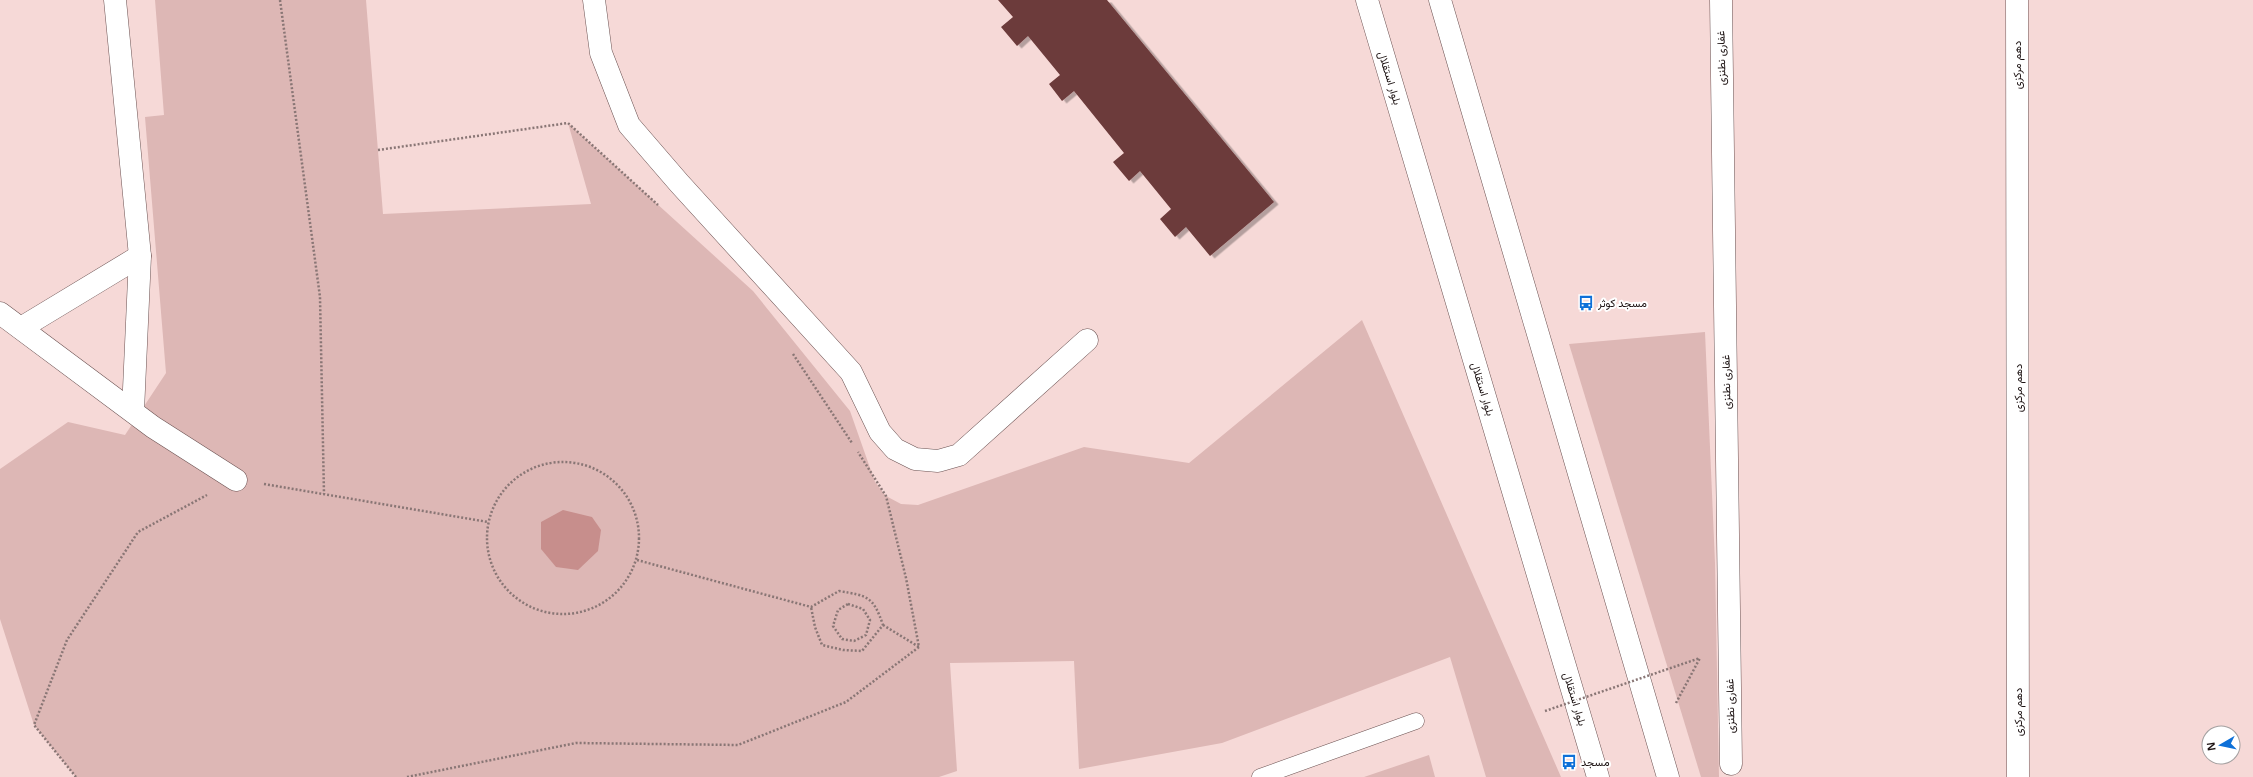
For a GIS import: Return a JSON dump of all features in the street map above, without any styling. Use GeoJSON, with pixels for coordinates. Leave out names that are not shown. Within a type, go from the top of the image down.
{"type":"FeatureCollection","features":[{"type":"Feature","properties":{"kind":"street"},"geometry":{"type":"LineString","coordinates":[[115,0],[140,256],[133,412]]}},
{"type":"Feature","properties":{"kind":"street"},"geometry":{"type":"LineString","coordinates":[[594,0],[601,53],[629,124],[679,183],[851,372],[880,432],[895,449],[915,460],[938,461],[960,455],[1087,340]]}},
{"type":"Feature","properties":{"kind":"street","name":"بلوار استقلال"},"geometry":{"type":"LineString","coordinates":[[1367,0],[1598,777]]}},
{"type":"Feature","properties":{"kind":"street"},"geometry":{"type":"LineString","coordinates":[[1440,0],[1668,777]]}},
{"type":"Feature","properties":{"kind":"street","name":"غفاری نطنزی"},"geometry":{"type":"LineString","coordinates":[[1721,0],[1731,764]]}},
{"type":"Feature","properties":{"kind":"street","name":"دهم مرکزی"},"geometry":{"type":"LineString","coordinates":[[2017,0],[2018,777]]}},
{"type":"Feature","properties":{"kind":"street"},"geometry":{"type":"LineString","coordinates":[[21,328],[140,256]]}},
{"type":"Feature","properties":{"kind":"street"},"geometry":{"type":"LineString","coordinates":[[0,312],[153,427],[236,480]]}},
{"type":"Feature","properties":{"kind":"lane"},"geometry":{"type":"LineString","coordinates":[[1260,777],[1416,721]]}},
{"type":"Feature","properties":{"kind":"path"},"geometry":{"type":"LineString","coordinates":[[280,0],[320,297],[324,494]]}},
{"type":"Feature","properties":{"kind":"path"},"geometry":{"type":"LineString","coordinates":[[378,150],[568,123],[660,207]]}},
{"type":"Feature","properties":{"kind":"path"},"geometry":{"type":"LineString","coordinates":[[792,350],[886,496],[906,578],[920,647]]}},
{"type":"Feature","properties":{"kind":"path"},"geometry":{"type":"LineString","coordinates":[[558,461],[582,463],[605,473],[623,490],[636,511],[640,536],[637,560],[626,584],[607,602],[584,613],[557,615],[532,609],[510,594],[495,573],[487,548],[488,522],[497,499],[513,480],[534,467],[558,461]]}},
{"type":"Feature","properties":{"kind":"path"},"geometry":{"type":"LineString","coordinates":[[76,777],[34,725],[67,640],[138,532],[236,480],[488,522]]}},
{"type":"Feature","properties":{"kind":"path"},"geometry":{"type":"LineString","coordinates":[[637,560],[812,607],[839,591],[862,595],[876,605],[883,625],[920,647]]}},
{"type":"Feature","properties":{"kind":"path"},"geometry":{"type":"LineString","coordinates":[[848,604],[863,610],[870,620],[866,635],[854,641],[842,639],[833,626],[838,610],[848,604]]}},
{"type":"Feature","properties":{"kind":"path"},"geometry":{"type":"LineString","coordinates":[[812,607],[815,627],[822,645],[844,650],[862,651],[883,625]]}},
{"type":"Feature","properties":{"kind":"path"},"geometry":{"type":"LineString","coordinates":[[407,777],[576,743],[738,745],[846,702],[920,647]]}},
{"type":"Feature","properties":{"kind":"path"},"geometry":{"type":"LineString","coordinates":[[1545,711],[1700,658],[1657,739]]}},
{"type":"Feature","properties":{"kind":"shaded area"},"geometry":{"type":"Polygon","coordinates":[[[155,0],[366,0],[383,214],[591,204],[568,123],[753,291],[850,411],[875,482],[886,496],[901,504],[918,505],[1084,447],[1189,463],[1362,320],[1561,777],[1486,777],[1450,657],[1222,743],[1079,769],[1074,661],[950,663],[957,771],[939,777],[76,777],[34,725],[0,619],[0,469],[68,422],[125,435],[166,373],[145,117],[164,115],[155,0]]]}},
{"type":"Feature","properties":{"kind":"shaded area"},"geometry":{"type":"Polygon","coordinates":[[[1705,332],[1715,563],[1719,777],[1701,777],[1569,344],[1705,332]]]}},
{"type":"Feature","properties":{"kind":"shaded area"},"geometry":{"type":"Polygon","coordinates":[[[563,510],[592,517],[601,530],[598,551],[578,570],[556,567],[541,549],[541,522],[563,510]]]}},
{"type":"Feature","properties":{"kind":"shaded area"},"geometry":{"type":"Polygon","coordinates":[[[1429,755],[1435,777],[1364,777],[1429,755]]]}},
{"type":"Feature","properties":{"kind":"building"},"geometry":{"type":"Polygon","coordinates":[[[998,0],[1107,0],[1274,202],[1210,256],[1186,227],[1175,237],[1160,219],[1171,209],[1140,171],[1129,181],[1113,162],[1124,153],[1074,91],[1062,101],[1049,84],[1060,75],[1028,36],[1017,46],[1001,27],[1013,17],[998,0]]]}},
{"type":"Feature","properties":{"kind":"place","name":"مسجد کوثر"},"geometry":{"type":"Point","coordinates":[1586,303]}},
{"type":"Feature","properties":{"kind":"place","name":"مسجد"},"geometry":{"type":"Point","coordinates":[1569,762]}}]}
